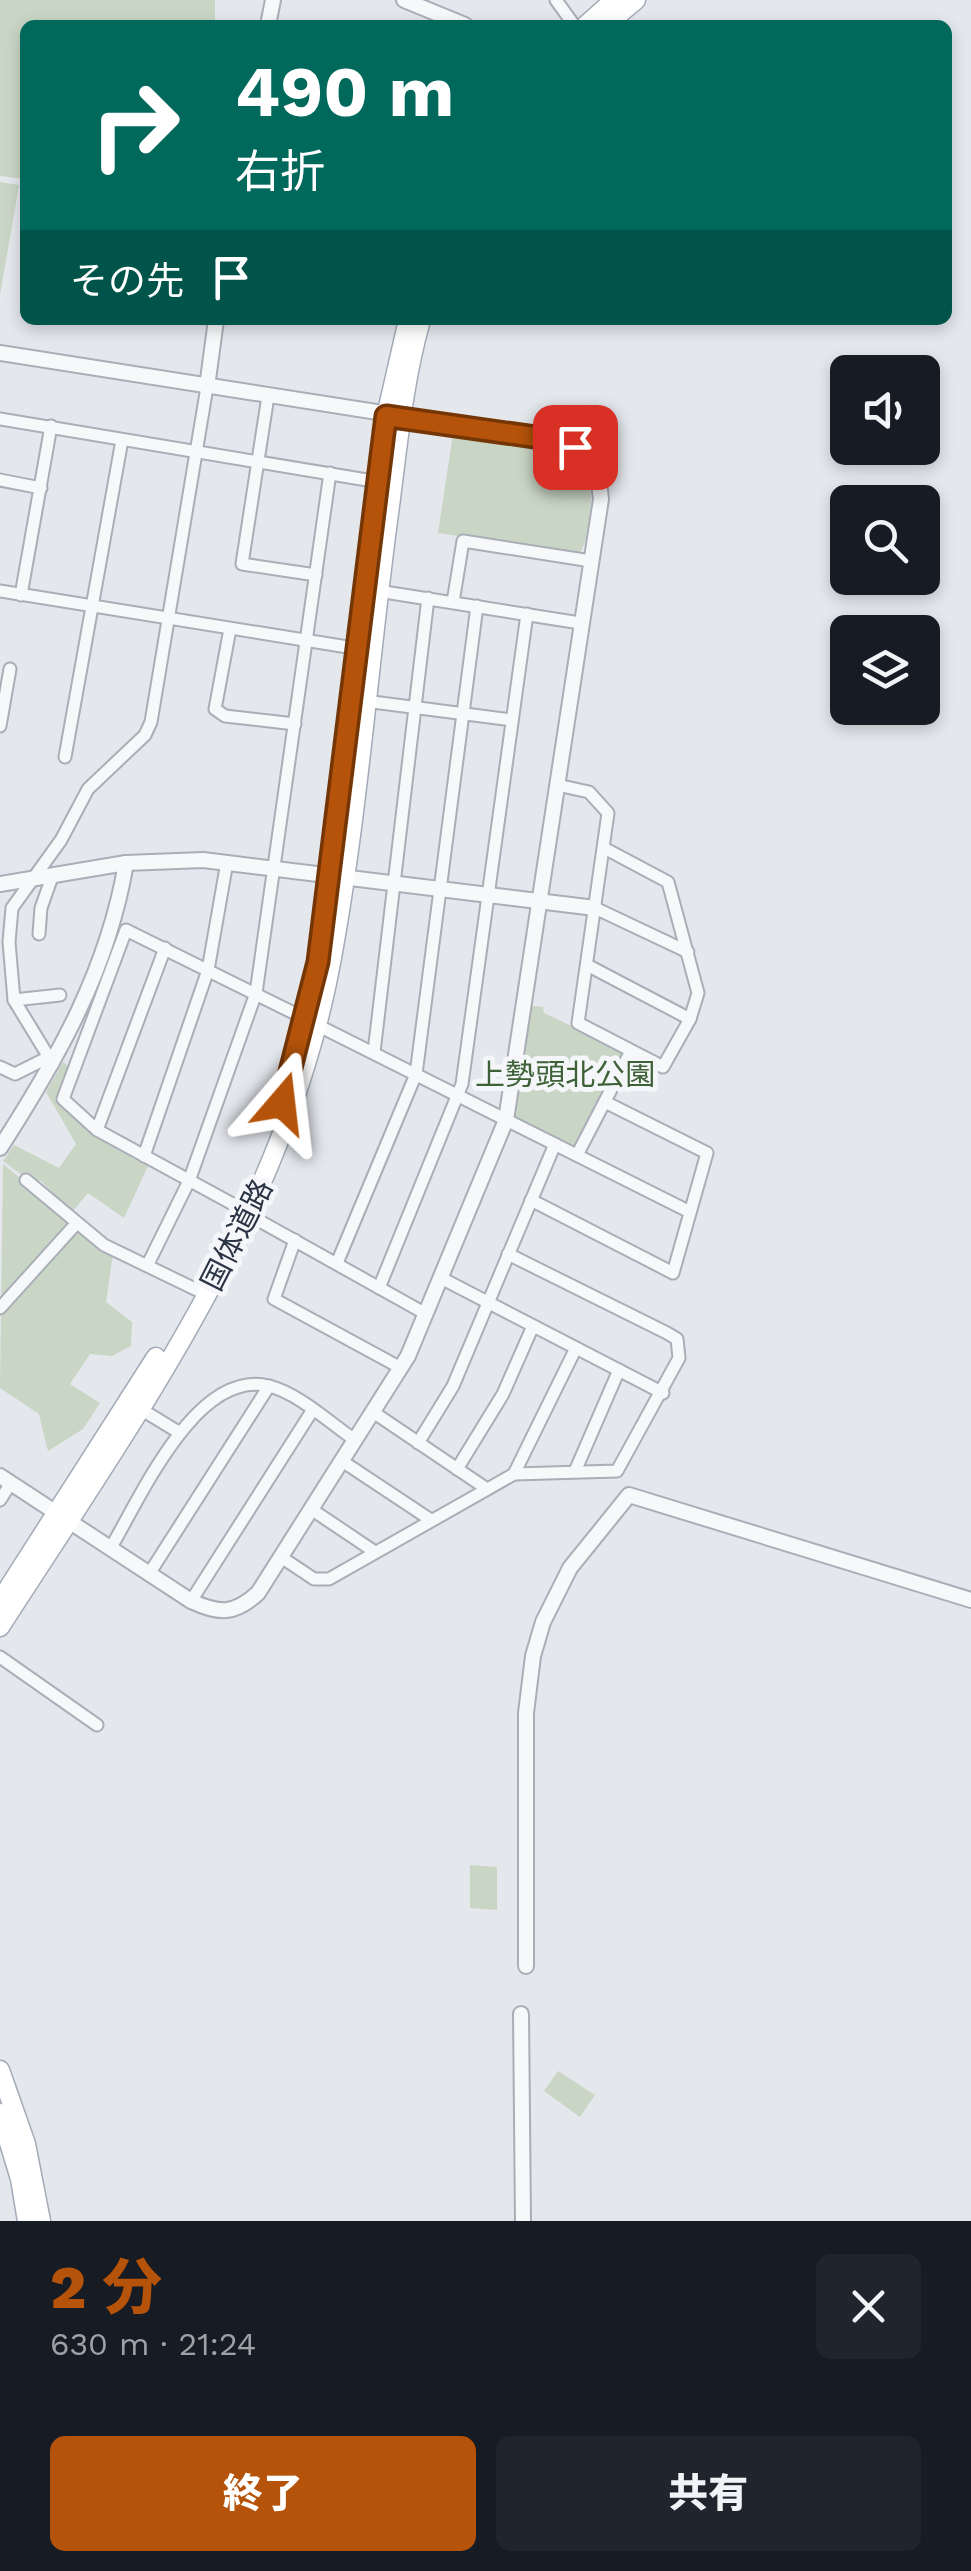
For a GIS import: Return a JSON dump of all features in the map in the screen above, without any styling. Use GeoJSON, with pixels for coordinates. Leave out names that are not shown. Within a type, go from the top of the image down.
{"type":"FeatureCollection","features":[{"type":"Feature","properties":{"kind":"main road"},"geometry":{"type":"LineString","coordinates":[[592,20],[614,0]]}},
{"type":"Feature","properties":{"kind":"main road"},"geometry":{"type":"LineString","coordinates":[[612,20],[636,0]]}},
{"type":"Feature","properties":{"kind":"main road","name":"国体道路"},"geometry":{"type":"LineString","coordinates":[[0,1601],[139,1408],[245,1212],[286,1127],[311,1022],[365,701],[407,325]]}},
{"type":"Feature","properties":{"kind":"main road","name":"国体道路"},"geometry":{"type":"LineString","coordinates":[[337,875],[379,482],[420,325]]}},
{"type":"Feature","properties":{"kind":"main road","name":"国体道路"},"geometry":{"type":"LineString","coordinates":[[0,1627],[245,1212]]}},
{"type":"Feature","properties":{"kind":"main road"},"geometry":{"type":"LineString","coordinates":[[0,2070],[26,2221]]}},
{"type":"Feature","properties":{"kind":"main road"},"geometry":{"type":"LineString","coordinates":[[0,2114],[41,2221]]}},
{"type":"Feature","properties":{"kind":"street"},"geometry":{"type":"LineString","coordinates":[[404,0],[453,20]]}},
{"type":"Feature","properties":{"kind":"street"},"geometry":{"type":"LineString","coordinates":[[51,1061],[14,1000],[8,942],[12,908],[35,878],[88,789],[145,735],[215,325]]}},
{"type":"Feature","properties":{"kind":"street"},"geometry":{"type":"LineString","coordinates":[[0,353],[556,440],[582,452],[599,479],[591,561],[506,1120],[401,1368],[258,1593],[234,1610],[212,1610],[191,1601],[6,1479],[0,1500]]}},
{"type":"Feature","properties":{"kind":"street"},"geometry":{"type":"LineString","coordinates":[[268,396],[242,564],[316,575]]}},
{"type":"Feature","properties":{"kind":"street"},"geometry":{"type":"LineString","coordinates":[[0,418],[379,482]]}},
{"type":"Feature","properties":{"kind":"street"},"geometry":{"type":"LineString","coordinates":[[22,595],[51,426]]}},
{"type":"Feature","properties":{"kind":"street"},"geometry":{"type":"LineString","coordinates":[[65,757],[122,440]]}},
{"type":"Feature","properties":{"kind":"street"},"geometry":{"type":"LineString","coordinates":[[148,1264],[189,1181],[256,993],[330,473]]}},
{"type":"Feature","properties":{"kind":"street"},"geometry":{"type":"LineString","coordinates":[[0,480],[41,488]]}},
{"type":"Feature","properties":{"kind":"street"},"geometry":{"type":"LineString","coordinates":[[453,602],[463,541],[591,561]]}},
{"type":"Feature","properties":{"kind":"street"},"geometry":{"type":"LineString","coordinates":[[378,590],[580,623]]}},
{"type":"Feature","properties":{"kind":"street"},"geometry":{"type":"LineString","coordinates":[[0,591],[360,649]]}},
{"type":"Feature","properties":{"kind":"street"},"geometry":{"type":"LineString","coordinates":[[374,1052],[428,598]]}},
{"type":"Feature","properties":{"kind":"street"},"geometry":{"type":"LineString","coordinates":[[337,1263],[416,1074],[477,606]]}},
{"type":"Feature","properties":{"kind":"street"},"geometry":{"type":"LineString","coordinates":[[380,1288],[458,1096],[527,614]]}},
{"type":"Feature","properties":{"kind":"street"},"geometry":{"type":"LineString","coordinates":[[230,629],[215,709],[224,716],[295,724]]}},
{"type":"Feature","properties":{"kind":"street"},"geometry":{"type":"LineString","coordinates":[[0,726],[10,669]]}},
{"type":"Feature","properties":{"kind":"street"},"geometry":{"type":"LineString","coordinates":[[365,701],[512,720]]}},
{"type":"Feature","properties":{"kind":"street"},"geometry":{"type":"LineString","coordinates":[[556,785],[588,792],[608,813],[578,1023],[663,1067],[690,1019],[698,994],[688,952],[668,882],[604,848]]}},
{"type":"Feature","properties":{"kind":"street"},"geometry":{"type":"LineString","coordinates":[[0,884],[126,863],[182,859],[226,862],[595,908],[688,952]]}},
{"type":"Feature","properties":{"kind":"street"},"geometry":{"type":"LineString","coordinates":[[144,1156],[208,970],[226,862]]}},
{"type":"Feature","properties":{"kind":"street"},"geometry":{"type":"LineString","coordinates":[[0,1148],[51,1061],[99,964],[126,863]]}},
{"type":"Feature","properties":{"kind":"street"},"geometry":{"type":"LineString","coordinates":[[40,934],[41,908],[54,874]]}},
{"type":"Feature","properties":{"kind":"street"},"geometry":{"type":"LineString","coordinates":[[426,1314],[97,1130],[63,1099],[70,1070],[126,930],[690,1212]]}},
{"type":"Feature","properties":{"kind":"street"},"geometry":{"type":"LineString","coordinates":[[97,1130],[165,948]]}},
{"type":"Feature","properties":{"kind":"street"},"geometry":{"type":"LineString","coordinates":[[586,965],[690,1019]]}},
{"type":"Feature","properties":{"kind":"street"},"geometry":{"type":"LineString","coordinates":[[14,1000],[60,996]]}},
{"type":"Feature","properties":{"kind":"street"},"geometry":{"type":"LineString","coordinates":[[577,1155],[631,1051]]}},
{"type":"Feature","properties":{"kind":"street"},"geometry":{"type":"LineString","coordinates":[[0,1068],[15,1074],[51,1061]]}},
{"type":"Feature","properties":{"kind":"street"},"geometry":{"type":"LineString","coordinates":[[531,1200],[673,1273],[707,1153],[604,1102]]}},
{"type":"Feature","properties":{"kind":"street"},"geometry":{"type":"LineString","coordinates":[[418,1443],[453,1386],[555,1144]]}},
{"type":"Feature","properties":{"kind":"street"},"geometry":{"type":"LineString","coordinates":[[26,1180],[75,1225],[104,1245],[197,1290]]}},
{"type":"Feature","properties":{"kind":"street"},"geometry":{"type":"LineString","coordinates":[[0,1308],[75,1225]]}},
{"type":"Feature","properties":{"kind":"street"},"geometry":{"type":"LineString","coordinates":[[295,1240],[274,1300],[401,1368]]}},
{"type":"Feature","properties":{"kind":"street"},"geometry":{"type":"LineString","coordinates":[[281,1557],[320,1580],[343,1572],[514,1474],[576,1469],[610,1472],[622,1467],[678,1363],[676,1339],[508,1254]]}},
{"type":"Feature","properties":{"kind":"street"},"geometry":{"type":"LineString","coordinates":[[441,1278],[663,1393]]}},
{"type":"Feature","properties":{"kind":"street"},"geometry":{"type":"LineString","coordinates":[[456,1469],[503,1394],[533,1326]]}},
{"type":"Feature","properties":{"kind":"street"},"geometry":{"type":"LineString","coordinates":[[514,1474],[576,1348]]}},
{"type":"Feature","properties":{"kind":"street"},"geometry":{"type":"LineString","coordinates":[[576,1469],[618,1370]]}},
{"type":"Feature","properties":{"kind":"street"},"geometry":{"type":"LineString","coordinates":[[110,1549],[180,1434],[209,1400],[237,1388],[268,1386],[355,1440]]}},
{"type":"Feature","properties":{"kind":"street"},"geometry":{"type":"LineString","coordinates":[[149,1574],[268,1386]]}},
{"type":"Feature","properties":{"kind":"street"},"geometry":{"type":"LineString","coordinates":[[139,1408],[180,1434]]}},
{"type":"Feature","properties":{"kind":"street"},"geometry":{"type":"LineString","coordinates":[[191,1601],[312,1411]]}},
{"type":"Feature","properties":{"kind":"street"},"geometry":{"type":"LineString","coordinates":[[372,1412],[487,1489]]}},
{"type":"Feature","properties":{"kind":"street"},"geometry":{"type":"LineString","coordinates":[[342,1461],[431,1520]]}},
{"type":"Feature","properties":{"kind":"street"},"geometry":{"type":"LineString","coordinates":[[526,1966],[530,1776],[526,1713],[533,1656],[543,1622],[570,1568],[629,1496],[971,1600]]}},
{"type":"Feature","properties":{"kind":"street"},"geometry":{"type":"LineString","coordinates":[[311,1509],[375,1552]]}},
{"type":"Feature","properties":{"kind":"street"},"geometry":{"type":"LineString","coordinates":[[0,1657],[98,1726]]}},
{"type":"Feature","properties":{"kind":"street"},"geometry":{"type":"LineString","coordinates":[[521,2014],[523,2221]]}},
{"type":"Feature","properties":{"kind":"green space"},"geometry":{"type":"Polygon","coordinates":[[[0,0],[215,0],[215,20],[20,20],[20,178],[0,176],[0,0]]]}},
{"type":"Feature","properties":{"kind":"green space"},"geometry":{"type":"Polygon","coordinates":[[[0,182],[19,185],[0,295],[0,182]]]}},
{"type":"Feature","properties":{"kind":"green space"},"geometry":{"type":"Polygon","coordinates":[[[453,434],[544,448],[565,456],[580,469],[589,486],[590,510],[586,540],[578,555],[438,533],[453,434]]]}},
{"type":"Feature","properties":{"kind":"green space","name":"上勢頭北公園"},"geometry":{"type":"Polygon","coordinates":[[[531,1006],[543,1007],[544,1013],[627,1052],[576,1152],[515,1121],[511,1113],[531,1006]]]}},
{"type":"Feature","properties":{"kind":"green space"},"geometry":{"type":"Polygon","coordinates":[[[63,1062],[68,1066],[58,1100],[88,1130],[148,1166],[124,1218],[88,1193],[72,1212],[40,1180],[34,1184],[3,1161],[14,1145],[59,1168],[76,1144],[46,1092],[63,1062]]]}},
{"type":"Feature","properties":{"kind":"green space"},"geometry":{"type":"Polygon","coordinates":[[[3,1164],[113,1254],[106,1302],[132,1322],[131,1346],[112,1356],[90,1354],[70,1384],[100,1403],[83,1429],[48,1451],[39,1414],[0,1388],[3,1164]]]}},
{"type":"Feature","properties":{"kind":"green space"},"geometry":{"type":"Polygon","coordinates":[[[470,1865],[497,1867],[497,1910],[470,1908],[470,1865]]]}},
{"type":"Feature","properties":{"kind":"green space"},"geometry":{"type":"Polygon","coordinates":[[[558,2071],[595,2095],[580,2117],[544,2091],[558,2071]]]}},
{"type":"Feature","properties":{"kind":"route"},"geometry":{"type":"LineString","coordinates":[[282,1103],[318,962],[386,416],[556,440],[575,447]]}}]}
